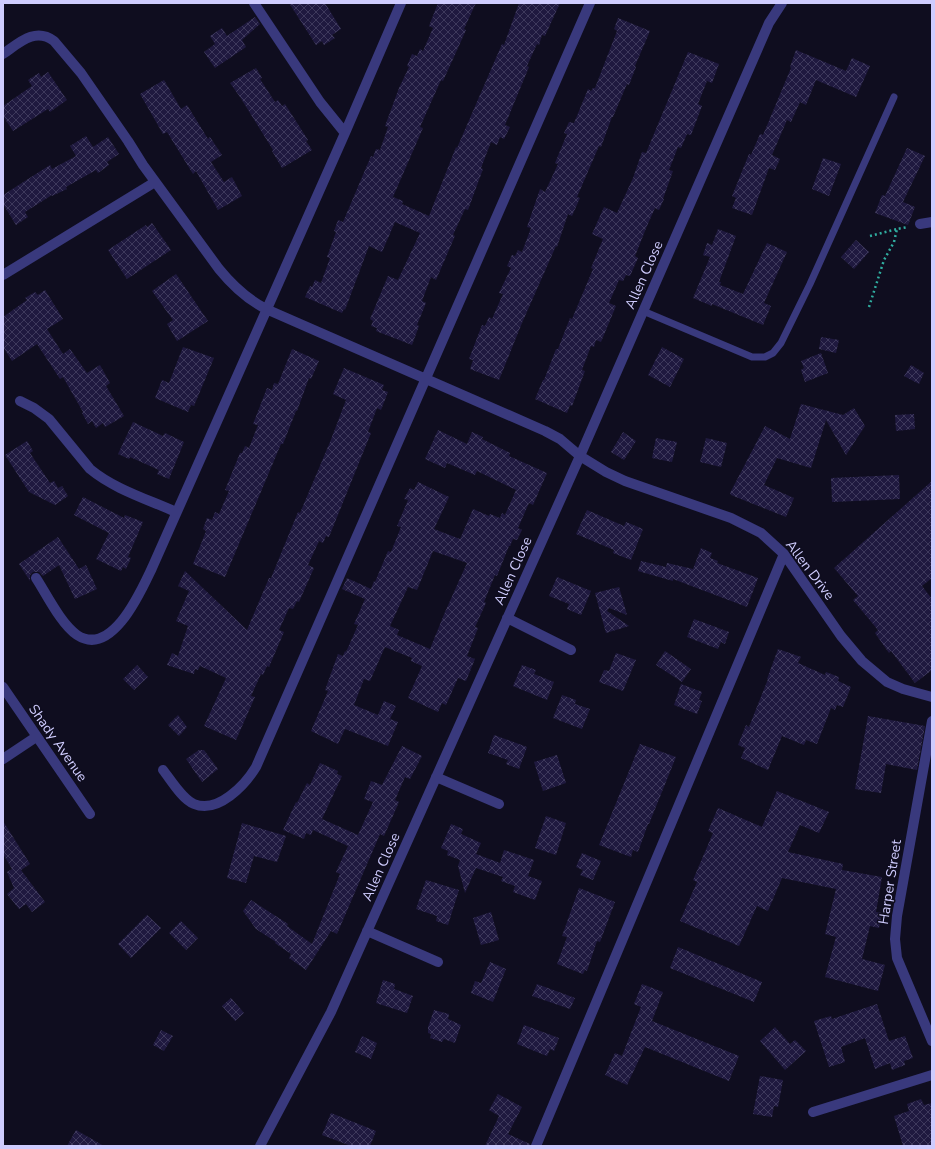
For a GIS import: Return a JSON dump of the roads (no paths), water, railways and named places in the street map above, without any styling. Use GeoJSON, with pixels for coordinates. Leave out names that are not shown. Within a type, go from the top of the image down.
{"type":"FeatureCollection","features":[{"type":"Feature","properties":{"kind":"street"},"geometry":{"type":"LineString","coordinates":[[254,3],[320,102],[345,133]]}},
{"type":"Feature","properties":{"kind":"street"},"geometry":{"type":"LineString","coordinates":[[36,578],[60,618],[77,635],[85,639],[96,640],[107,635],[120,623],[130,610],[144,585],[402,3]]}},
{"type":"Feature","properties":{"kind":"street"},"geometry":{"type":"LineString","coordinates":[[163,770],[179,791],[189,801],[204,806],[220,802],[234,793],[248,779],[263,751],[590,3]]}},
{"type":"Feature","properties":{"kind":"street","name":"Allen Close"},"geometry":{"type":"LineString","coordinates":[[260,1146],[331,1012],[580,456],[769,23],[782,3]]}},
{"type":"Feature","properties":{"kind":"street","name":"Allen Drive"},"geometry":{"type":"LineString","coordinates":[[3,54],[35,35],[42,35],[54,41],[81,73],[128,140],[154,182],[229,281],[248,298],[266,309],[545,431],[560,439],[580,456],[606,472],[625,481],[731,518],[761,533],[784,554],[841,636],[862,661],[887,682],[903,689],[932,697]]}},
{"type":"Feature","properties":{"kind":"street"},"geometry":{"type":"LineString","coordinates":[[3,275],[154,182]]}},
{"type":"Feature","properties":{"kind":"street"},"geometry":{"type":"LineString","coordinates":[[920,224],[932,222]]}},
{"type":"Feature","properties":{"kind":"street"},"geometry":{"type":"LineString","coordinates":[[20,401],[34,408],[49,419],[96,474],[116,485],[176,512]]}},
{"type":"Feature","properties":{"kind":"street"},"geometry":{"type":"LineString","coordinates":[[536,1146],[784,554]]}},
{"type":"Feature","properties":{"kind":"street"},"geometry":{"type":"LineString","coordinates":[[507,618],[571,650]]}},
{"type":"Feature","properties":{"kind":"street","name":"Shady Avenue"},"geometry":{"type":"LineString","coordinates":[[3,687],[90,814]]}},
{"type":"Feature","properties":{"kind":"street","name":"Harper Street"},"geometry":{"type":"LineString","coordinates":[[932,721],[897,916],[895,939],[897,958],[932,1041]]}},
{"type":"Feature","properties":{"kind":"street"},"geometry":{"type":"LineString","coordinates":[[3,759],[36,737]]}},
{"type":"Feature","properties":{"kind":"street"},"geometry":{"type":"LineString","coordinates":[[436,777],[499,804]]}},
{"type":"Feature","properties":{"kind":"street"},"geometry":{"type":"LineString","coordinates":[[367,931],[438,962]]}},
{"type":"Feature","properties":{"kind":"street"},"geometry":{"type":"LineString","coordinates":[[813,1112],[932,1074]]}},
{"type":"Feature","properties":{"kind":"lane"},"geometry":{"type":"LineString","coordinates":[[643,311],[752,357],[765,357],[773,353],[781,343],[810,284],[894,97]]}}]}
